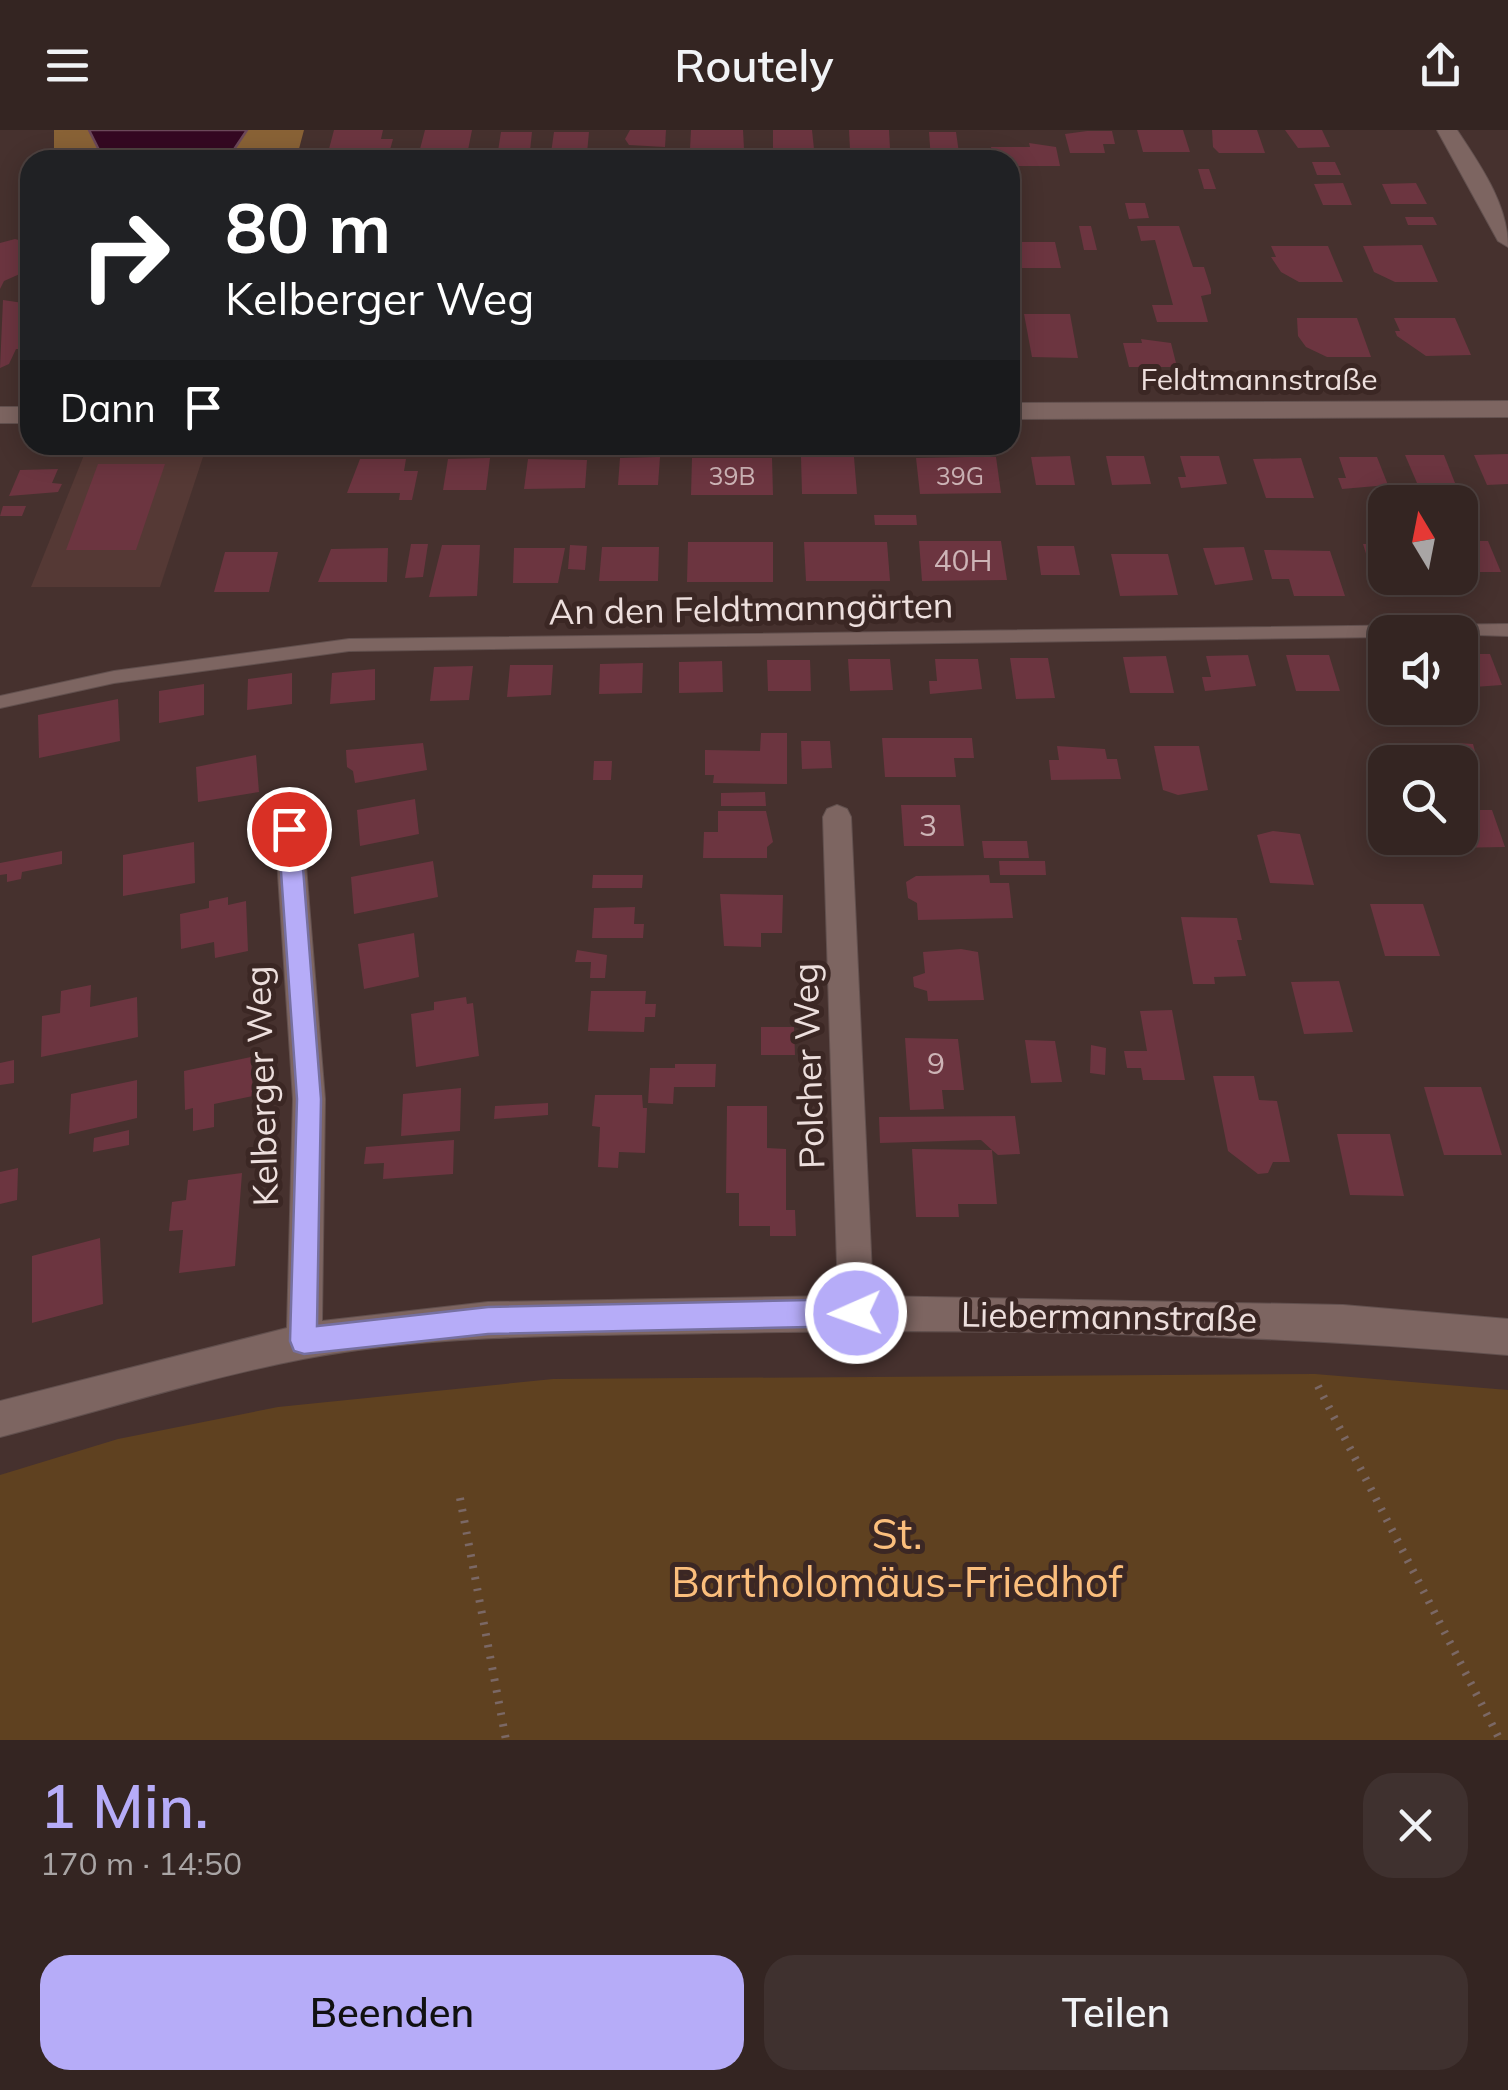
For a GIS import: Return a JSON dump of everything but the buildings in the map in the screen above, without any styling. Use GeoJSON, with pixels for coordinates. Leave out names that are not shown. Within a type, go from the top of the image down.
{"type":"FeatureCollection","features":[{"type":"Feature","properties":{"kind":"street"},"geometry":{"type":"LineString","coordinates":[[1446,130],[1467,160],[1508,240]]}},
{"type":"Feature","properties":{"kind":"street","name":"Feldtmannstraße"},"geometry":{"type":"LineString","coordinates":[[1020,411],[1508,409]]}},
{"type":"Feature","properties":{"kind":"street","name":"Polcher Weg"},"geometry":{"type":"LineString","coordinates":[[836,816],[856,1313]]}},
{"type":"Feature","properties":{"kind":"street","name":"Kelberger Weg"},"geometry":{"type":"LineString","coordinates":[[289,829],[309,1099],[304,1341]]}},
{"type":"Feature","properties":{"kind":"street","name":"Liebermannstraße"},"geometry":{"type":"LineString","coordinates":[[0,1419],[304,1341],[488,1320],[856,1313],[1272,1320],[1508,1337]]}},
{"type":"Feature","properties":{"kind":"lane","name":"An den Feldtmanngärten"},"geometry":{"type":"LineString","coordinates":[[0,702],[114,677],[348,645],[1508,630]]}},
{"type":"Feature","properties":{"kind":"path"},"geometry":{"type":"LineString","coordinates":[[1318,1386],[1500,1740]]}},
{"type":"Feature","properties":{"kind":"path"},"geometry":{"type":"LineString","coordinates":[[460,1498],[506,1740]]}},
{"type":"Feature","properties":{"kind":"shaded area"},"geometry":{"type":"Polygon","coordinates":[[[54,130],[89,130],[100,150],[54,150],[54,130]]]}},
{"type":"Feature","properties":{"kind":"shaded area"},"geometry":{"type":"Polygon","coordinates":[[[89,130],[247,130],[234,150],[99,150],[89,130]]]}},
{"type":"Feature","properties":{"kind":"shaded area"},"geometry":{"type":"Polygon","coordinates":[[[247,130],[304,130],[299,150],[234,150],[247,130]]]}},
{"type":"Feature","properties":{"kind":"shaded area"},"geometry":{"type":"Polygon","coordinates":[[[84,455],[204,455],[160,587],[31,587],[84,455]]]}},
{"type":"Feature","properties":{"kind":"green space","name":"St. Bartholomäus-Friedhof"},"geometry":{"type":"Polygon","coordinates":[[[1315,1374],[1508,1390],[1508,1740],[0,1740],[0,1475],[118,1439],[278,1407],[553,1379],[1315,1374]]]}},
{"type":"Feature","properties":{"kind":"route"},"geometry":{"type":"LineString","coordinates":[[289,829],[309,1099],[304,1341],[488,1320],[856,1313]]}}]}
